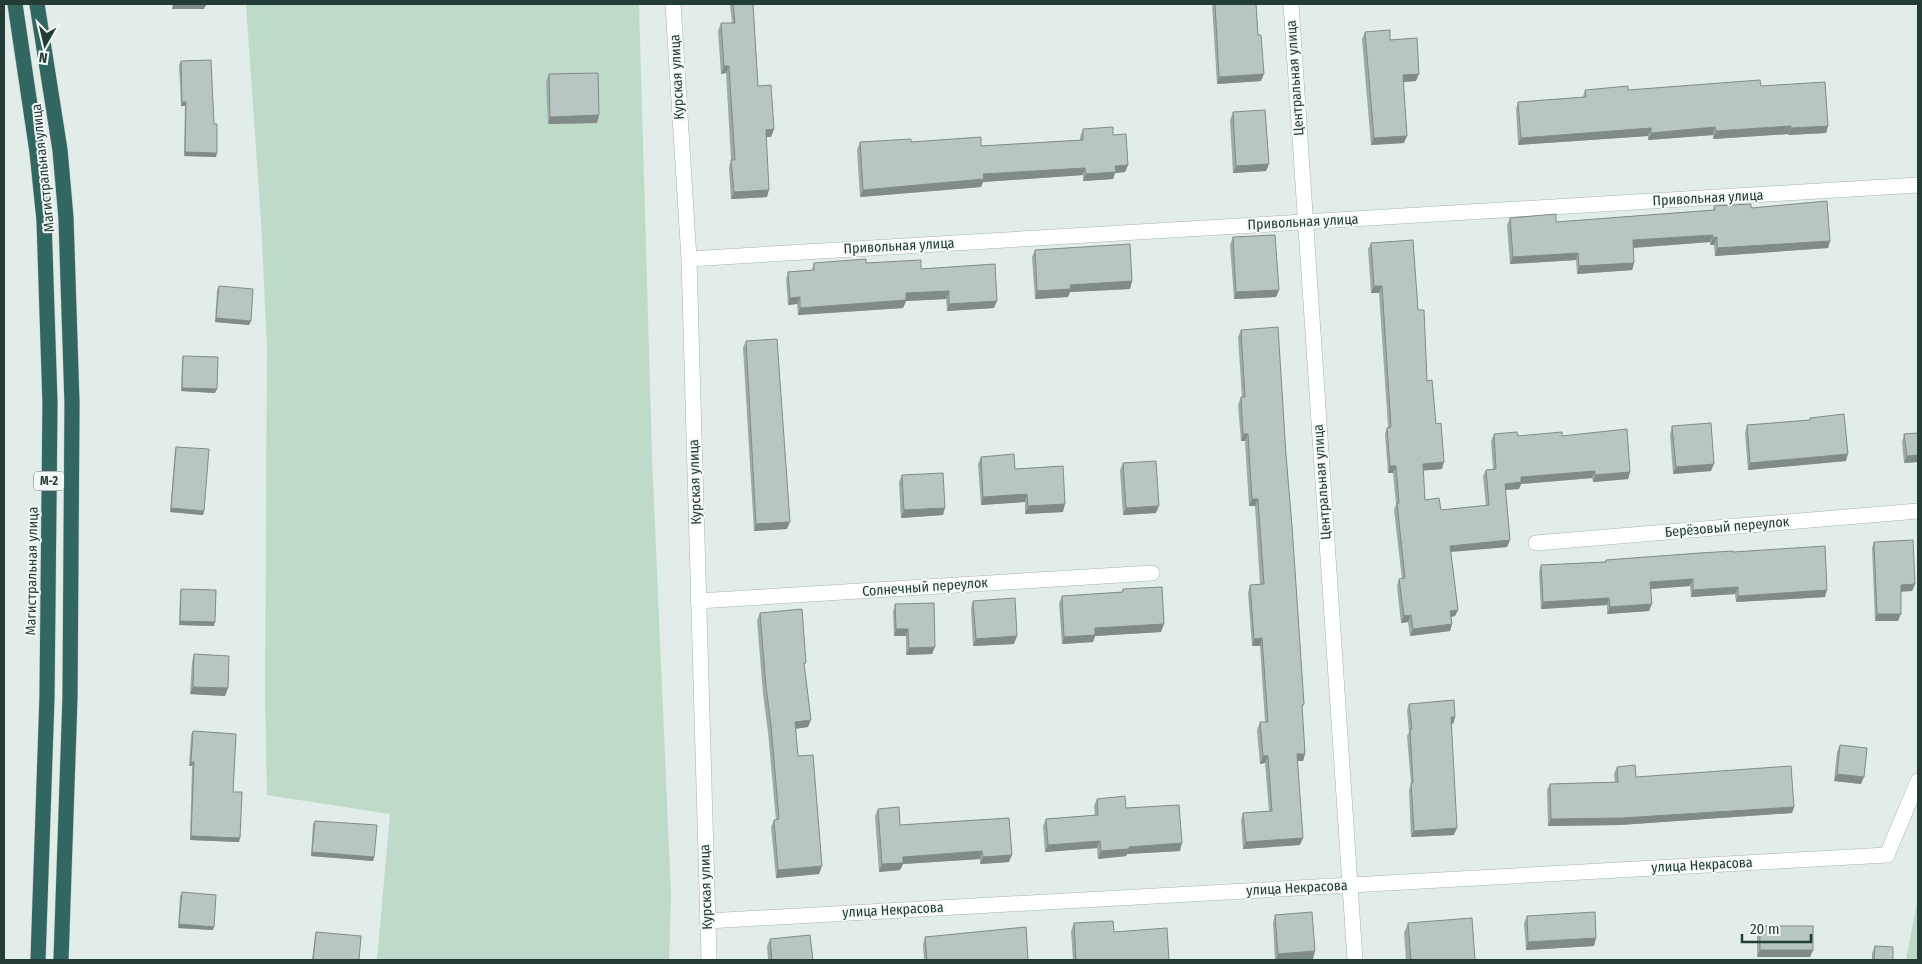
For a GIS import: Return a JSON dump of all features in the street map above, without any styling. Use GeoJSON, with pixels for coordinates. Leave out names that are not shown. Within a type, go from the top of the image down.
{"type":"FeatureCollection","features":[{"type":"Feature","properties":{"kind":"highway","name":"Магистральная улица"},"geometry":{"type":"LineString","coordinates":[[15,4],[37,152],[44,220],[50,403],[47,696],[38,960]]}},
{"type":"Feature","properties":{"kind":"highway","name":"Магистральная улица"},"geometry":{"type":"LineString","coordinates":[[38,4],[60,150],[66,218],[72,403],[70,697],[61,960]]}},
{"type":"Feature","properties":{"kind":"street","name":"Курская улица"},"geometry":{"type":"LineString","coordinates":[[673,4],[688,259],[709,960]]}},
{"type":"Feature","properties":{"kind":"street","name":"Центральная улица"},"geometry":{"type":"LineString","coordinates":[[1291,4],[1348,885],[1355,960]]}},
{"type":"Feature","properties":{"kind":"street","name":"Привольная улица"},"geometry":{"type":"LineString","coordinates":[[688,259],[1918,185]]}},
{"type":"Feature","properties":{"kind":"street","name":"Берёзовый переулок"},"geometry":{"type":"LineString","coordinates":[[1536,543],[1918,511]]}},
{"type":"Feature","properties":{"kind":"street","name":"Солнечный переулок"},"geometry":{"type":"LineString","coordinates":[[698,601],[1152,573]]}},
{"type":"Feature","properties":{"kind":"street","name":"улица Некрасова"},"geometry":{"type":"LineString","coordinates":[[707,921],[1887,855],[1918,782]]}},
{"type":"Feature","properties":{"kind":"green space"},"geometry":{"type":"Polygon","coordinates":[[[246,4],[639,4],[652,457],[671,894],[669,960],[377,960],[390,814],[267,795],[265,695],[267,347],[261,221],[246,4]]]}},
{"type":"Feature","properties":{"kind":"green space"},"geometry":{"type":"Polygon","coordinates":[[[1918,897],[1918,960],[1906,960],[1918,897]]]}},
{"type":"Feature","properties":{"kind":"building"},"geometry":{"type":"Polygon","coordinates":[[[206,4],[206,5],[173,5],[206,4]]]}},
{"type":"Feature","properties":{"kind":"building"},"geometry":{"type":"Polygon","coordinates":[[[733,4],[753,4],[758,86],[771,85],[774,129],[766,130],[769,190],[734,192],[731,160],[735,160],[729,66],[724,66],[721,23],[735,23],[733,4]]]}},
{"type":"Feature","properties":{"kind":"building"},"geometry":{"type":"Polygon","coordinates":[[[1215,4],[1256,4],[1258,35],[1261,35],[1264,74],[1219,77],[1215,4]]]}},
{"type":"Feature","properties":{"kind":"building"},"geometry":{"type":"Polygon","coordinates":[[[1390,30],[1390,40],[1417,38],[1419,74],[1403,75],[1407,136],[1374,138],[1365,32],[1390,30]]]}},
{"type":"Feature","properties":{"kind":"building"},"geometry":{"type":"Polygon","coordinates":[[[211,60],[214,124],[217,124],[217,153],[185,152],[186,102],[182,102],[181,61],[211,60]]]}},
{"type":"Feature","properties":{"kind":"building"},"geometry":{"type":"Polygon","coordinates":[[[598,73],[599,115],[550,117],[549,74],[598,73]]]}},
{"type":"Feature","properties":{"kind":"building"},"geometry":{"type":"Polygon","coordinates":[[[1760,80],[1761,86],[1825,82],[1828,126],[1791,128],[1791,126],[1716,131],[1715,127],[1651,133],[1651,128],[1521,138],[1518,102],[1586,97],[1585,90],[1628,86],[1628,90],[1760,80]]]}},
{"type":"Feature","properties":{"kind":"building"},"geometry":{"type":"Polygon","coordinates":[[[1265,110],[1269,164],[1236,166],[1233,112],[1265,110]]]}},
{"type":"Feature","properties":{"kind":"building"},"geometry":{"type":"Polygon","coordinates":[[[1113,127],[1113,135],[1126,134],[1128,165],[1115,166],[1116,172],[1086,174],[1085,168],[983,174],[984,179],[863,190],[860,142],[911,139],[911,142],[981,137],[981,146],[1083,140],[1083,129],[1113,127]]]}},
{"type":"Feature","properties":{"kind":"building"},"geometry":{"type":"Polygon","coordinates":[[[1827,201],[1830,241],[1717,248],[1717,237],[1713,238],[1713,235],[1633,240],[1634,263],[1579,266],[1578,253],[1513,257],[1510,218],[1556,214],[1556,222],[1715,210],[1714,206],[1751,204],[1751,208],[1827,201]]]}},
{"type":"Feature","properties":{"kind":"building"},"geometry":{"type":"Polygon","coordinates":[[[1275,235],[1279,290],[1236,292],[1233,237],[1275,235]]]}},
{"type":"Feature","properties":{"kind":"building"},"geometry":{"type":"Polygon","coordinates":[[[1413,240],[1418,310],[1424,310],[1427,381],[1432,380],[1436,424],[1441,423],[1444,462],[1423,464],[1425,500],[1439,498],[1441,510],[1489,505],[1486,470],[1496,469],[1494,434],[1517,432],[1518,436],[1562,432],[1562,436],[1627,429],[1630,472],[1595,475],[1595,471],[1521,477],[1521,482],[1505,484],[1510,540],[1450,546],[1458,610],[1450,611],[1452,624],[1413,629],[1411,615],[1404,616],[1399,579],[1405,578],[1397,503],[1399,503],[1396,466],[1390,466],[1387,428],[1391,427],[1382,286],[1374,286],[1371,243],[1413,240]]]}},
{"type":"Feature","properties":{"kind":"building"},"geometry":{"type":"Polygon","coordinates":[[[1130,244],[1132,281],[1070,285],[1071,289],[1037,291],[1035,250],[1130,244]]]}},
{"type":"Feature","properties":{"kind":"building"},"geometry":{"type":"Polygon","coordinates":[[[866,259],[866,263],[921,260],[921,269],[995,264],[997,301],[949,304],[949,291],[906,293],[906,300],[800,308],[800,297],[790,298],[788,272],[814,270],[814,263],[866,259]]]}},
{"type":"Feature","properties":{"kind":"building"},"geometry":{"type":"Polygon","coordinates":[[[219,286],[253,289],[251,321],[216,318],[219,286]]]}},
{"type":"Feature","properties":{"kind":"building"},"geometry":{"type":"Polygon","coordinates":[[[1278,327],[1304,704],[1302,705],[1305,754],[1297,754],[1303,838],[1246,842],[1243,813],[1272,811],[1268,756],[1263,756],[1260,722],[1268,722],[1262,638],[1254,639],[1250,585],[1264,584],[1258,499],[1252,499],[1248,434],[1243,434],[1241,397],[1245,397],[1241,330],[1278,327]]]}},
{"type":"Feature","properties":{"kind":"building"},"geometry":{"type":"Polygon","coordinates":[[[777,339],[790,522],[756,524],[746,341],[777,339]]]}},
{"type":"Feature","properties":{"kind":"building"},"geometry":{"type":"Polygon","coordinates":[[[183,356],[218,357],[217,389],[182,388],[183,356]]]}},
{"type":"Feature","properties":{"kind":"building"},"geometry":{"type":"Polygon","coordinates":[[[1844,414],[1848,454],[1750,463],[1747,425],[1810,420],[1810,418],[1844,414]]]}},
{"type":"Feature","properties":{"kind":"building"},"geometry":{"type":"Polygon","coordinates":[[[1711,423],[1714,464],[1676,467],[1672,426],[1711,423]]]}},
{"type":"Feature","properties":{"kind":"building"},"geometry":{"type":"Polygon","coordinates":[[[1918,433],[1918,455],[1907,456],[1904,434],[1918,433]]]}},
{"type":"Feature","properties":{"kind":"building"},"geometry":{"type":"Polygon","coordinates":[[[176,447],[209,449],[204,511],[171,508],[176,447]]]}},
{"type":"Feature","properties":{"kind":"building"},"geometry":{"type":"Polygon","coordinates":[[[1014,454],[1015,469],[1063,466],[1065,504],[1028,506],[1027,494],[983,497],[981,457],[1014,454]]]}},
{"type":"Feature","properties":{"kind":"building"},"geometry":{"type":"Polygon","coordinates":[[[1156,461],[1159,506],[1126,508],[1123,463],[1156,461]]]}},
{"type":"Feature","properties":{"kind":"building"},"geometry":{"type":"Polygon","coordinates":[[[943,473],[945,508],[904,510],[902,475],[943,473]]]}},
{"type":"Feature","properties":{"kind":"building"},"geometry":{"type":"Polygon","coordinates":[[[1913,540],[1915,584],[1901,585],[1901,614],[1877,614],[1874,542],[1913,540]]]}},
{"type":"Feature","properties":{"kind":"building"},"geometry":{"type":"Polygon","coordinates":[[[1825,546],[1827,590],[1738,596],[1738,587],[1693,590],[1693,579],[1650,582],[1652,604],[1610,607],[1609,598],[1543,602],[1541,565],[1825,546]]]}},
{"type":"Feature","properties":{"kind":"building"},"geometry":{"type":"Polygon","coordinates":[[[1162,587],[1164,624],[1095,628],[1095,635],[1064,637],[1062,596],[1123,592],[1123,589],[1162,587]]]}},
{"type":"Feature","properties":{"kind":"building"},"geometry":{"type":"Polygon","coordinates":[[[181,589],[216,590],[215,622],[180,621],[181,589]]]}},
{"type":"Feature","properties":{"kind":"building"},"geometry":{"type":"Polygon","coordinates":[[[1015,598],[1017,636],[976,639],[973,601],[1015,598]]]}},
{"type":"Feature","properties":{"kind":"building"},"geometry":{"type":"Polygon","coordinates":[[[934,603],[935,647],[909,648],[908,629],[896,629],[895,604],[934,603]]]}},
{"type":"Feature","properties":{"kind":"building"},"geometry":{"type":"Polygon","coordinates":[[[802,609],[806,663],[804,663],[811,720],[795,722],[798,756],[813,755],[822,866],[778,870],[774,820],[779,819],[760,613],[802,609]]]}},
{"type":"Feature","properties":{"kind":"building"},"geometry":{"type":"Polygon","coordinates":[[[194,654],[229,656],[228,688],[193,687],[194,654]]]}},
{"type":"Feature","properties":{"kind":"building"},"geometry":{"type":"Polygon","coordinates":[[[1454,700],[1455,717],[1451,717],[1457,828],[1414,831],[1411,783],[1413,783],[1410,729],[1412,729],[1409,704],[1454,700]]]}},
{"type":"Feature","properties":{"kind":"building"},"geometry":{"type":"Polygon","coordinates":[[[193,731],[236,734],[233,792],[242,792],[240,838],[191,836],[194,762],[191,762],[193,731]]]}},
{"type":"Feature","properties":{"kind":"building"},"geometry":{"type":"Polygon","coordinates":[[[1840,745],[1867,748],[1864,777],[1837,774],[1840,745]]]}},
{"type":"Feature","properties":{"kind":"building"},"geometry":{"type":"Polygon","coordinates":[[[1635,765],[1636,777],[1791,766],[1794,807],[1622,818],[1551,819],[1550,784],[1618,782],[1617,767],[1635,765]]]}},
{"type":"Feature","properties":{"kind":"building"},"geometry":{"type":"Polygon","coordinates":[[[1125,796],[1126,808],[1179,805],[1182,843],[1101,851],[1100,841],[1048,845],[1046,819],[1098,815],[1097,799],[1125,796]]]}},
{"type":"Feature","properties":{"kind":"building"},"geometry":{"type":"Polygon","coordinates":[[[899,807],[900,825],[1009,818],[1012,855],[983,857],[982,851],[903,857],[903,863],[882,864],[878,809],[899,807]]]}},
{"type":"Feature","properties":{"kind":"building"},"geometry":{"type":"Polygon","coordinates":[[[315,821],[377,825],[374,857],[312,852],[315,821]]]}},
{"type":"Feature","properties":{"kind":"building"},"geometry":{"type":"Polygon","coordinates":[[[182,892],[216,895],[214,927],[179,924],[182,892]]]}},
{"type":"Feature","properties":{"kind":"building"},"geometry":{"type":"Polygon","coordinates":[[[1312,912],[1315,951],[1278,954],[1275,915],[1312,912]]]}},
{"type":"Feature","properties":{"kind":"building"},"geometry":{"type":"Polygon","coordinates":[[[1595,912],[1596,938],[1528,942],[1527,916],[1595,912]]]}},
{"type":"Feature","properties":{"kind":"building"},"geometry":{"type":"Polygon","coordinates":[[[1472,918],[1475,960],[1411,960],[1408,923],[1472,918]]]}},
{"type":"Feature","properties":{"kind":"building"},"geometry":{"type":"Polygon","coordinates":[[[1113,921],[1114,932],[1167,928],[1169,960],[1076,960],[1074,923],[1113,921]]]}},
{"type":"Feature","properties":{"kind":"building"},"geometry":{"type":"Polygon","coordinates":[[[1760,926],[1813,926],[1813,950],[1760,950],[1760,926]]]}},
{"type":"Feature","properties":{"kind":"building"},"geometry":{"type":"Polygon","coordinates":[[[1026,927],[1028,960],[927,960],[925,937],[1026,927]]]}},
{"type":"Feature","properties":{"kind":"building"},"geometry":{"type":"Polygon","coordinates":[[[316,932],[361,936],[359,960],[313,960],[316,932]]]}},
{"type":"Feature","properties":{"kind":"building"},"geometry":{"type":"Polygon","coordinates":[[[810,935],[813,960],[772,960],[770,939],[810,935]]]}},
{"type":"Feature","properties":{"kind":"building"},"geometry":{"type":"Polygon","coordinates":[[[1875,946],[1893,947],[1893,960],[1874,960],[1875,946]]]}}]}
